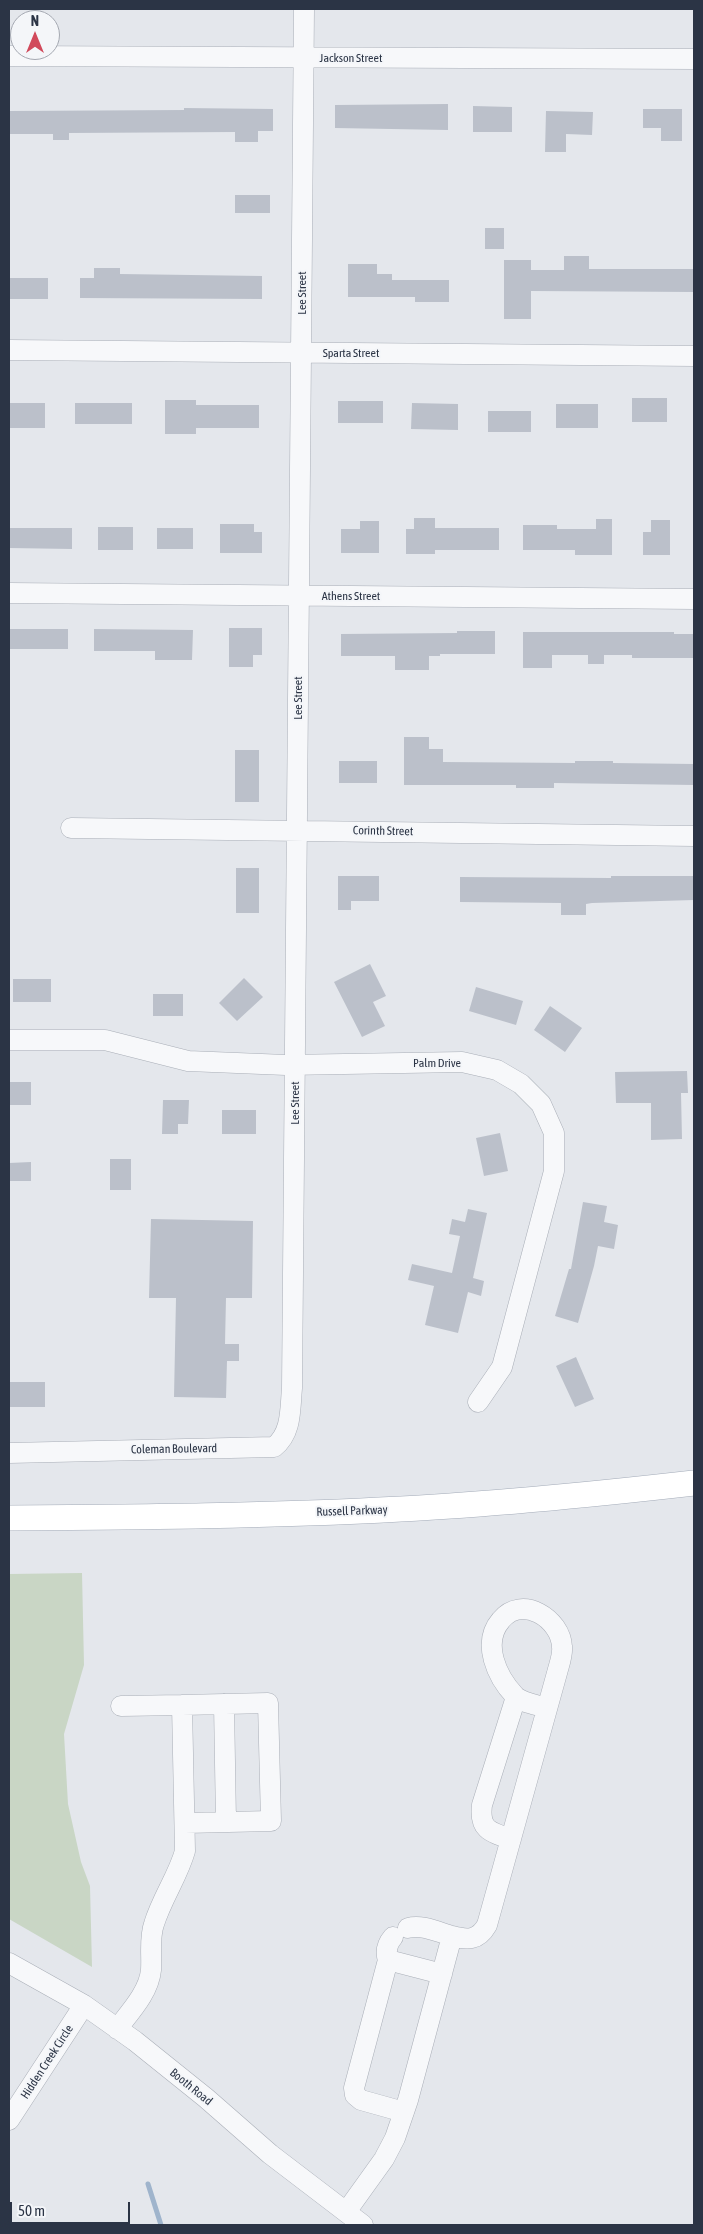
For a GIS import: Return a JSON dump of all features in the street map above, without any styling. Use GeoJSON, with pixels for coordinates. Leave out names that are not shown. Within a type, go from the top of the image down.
{"type":"FeatureCollection","features":[{"type":"Feature","properties":{"kind":"main road","name":"Russell Parkway"},"geometry":{"type":"LineString","coordinates":[[9,1518],[208,1517],[402,1509],[591,1494],[694,1483]]}},
{"type":"Feature","properties":{"kind":"street","name":"Lee Street"},"geometry":{"type":"LineString","coordinates":[[292,1388],[304,9]]}},
{"type":"Feature","properties":{"kind":"street","name":"Jackson Street"},"geometry":{"type":"LineString","coordinates":[[9,56],[694,59]]}},
{"type":"Feature","properties":{"kind":"street","name":"Sparta Street"},"geometry":{"type":"LineString","coordinates":[[9,350],[694,356]]}},
{"type":"Feature","properties":{"kind":"street","name":"Athens Street"},"geometry":{"type":"LineString","coordinates":[[9,593],[694,599]]}},
{"type":"Feature","properties":{"kind":"street","name":"Corinth Street"},"geometry":{"type":"LineString","coordinates":[[71,828],[694,836]]}},
{"type":"Feature","properties":{"kind":"street","name":"Palm Drive"},"geometry":{"type":"LineString","coordinates":[[9,1040],[105,1040],[188,1061],[295,1064],[462,1062],[497,1070],[521,1084],[541,1104],[554,1133],[554,1171],[502,1367],[478,1402]]}},
{"type":"Feature","properties":{"kind":"street","name":"Coleman Boulevard"},"geometry":{"type":"LineString","coordinates":[[9,1453],[274,1448],[282,1441],[289,1427],[292,1388]]}},
{"type":"Feature","properties":{"kind":"street"},"geometry":{"type":"LineString","coordinates":[[404,2112],[361,2100],[355,2095],[354,2088],[388,1960],[386,1955],[388,1942],[400,1932],[414,1926],[465,1940],[474,1939],[482,1934],[486,1925],[547,1708],[562,1648],[559,1634],[551,1622],[539,1612],[524,1609],[501,1620],[494,1634],[493,1662],[516,1697],[547,1708]]}},
{"type":"Feature","properties":{"kind":"street"},"geometry":{"type":"LineString","coordinates":[[510,1839],[493,1833],[485,1827],[480,1819],[482,1805],[516,1697]]}},
{"type":"Feature","properties":{"kind":"street"},"geometry":{"type":"LineString","coordinates":[[121,1706],[268,1703],[271,1821],[185,1823]]}},
{"type":"Feature","properties":{"kind":"street"},"geometry":{"type":"LineString","coordinates":[[224,1704],[226,1822]]}},
{"type":"Feature","properties":{"kind":"street"},"geometry":{"type":"LineString","coordinates":[[118,2029],[144,1990],[151,1972],[153,1927],[166,1891],[180,1868],[185,1851],[182,1705]]}},
{"type":"Feature","properties":{"kind":"street"},"geometry":{"type":"LineString","coordinates":[[346,2212],[384,2159],[395,2138],[404,2112],[452,1936]]}},
{"type":"Feature","properties":{"kind":"street"},"geometry":{"type":"LineString","coordinates":[[388,1960],[442,1974]]}},
{"type":"Feature","properties":{"kind":"street","name":"Booth Road"},"geometry":{"type":"LineString","coordinates":[[9,1963],[84,2005],[118,2029],[206,2098],[270,2154],[363,2225]]}},
{"type":"Feature","properties":{"kind":"street","name":"Hidden Creek Circle"},"geometry":{"type":"LineString","coordinates":[[9,2120],[84,2005]]}},
{"type":"Feature","properties":{"kind":"green space"},"geometry":{"type":"Polygon","coordinates":[[[82,1573],[84,1665],[64,1734],[68,1804],[81,1862],[90,1886],[92,1967],[9,1919],[9,1574],[82,1573]]]}},
{"type":"Feature","properties":{"kind":"building"},"geometry":{"type":"Polygon","coordinates":[[[448,104],[448,130],[335,128],[335,105],[448,104]]]}},
{"type":"Feature","properties":{"kind":"building"},"geometry":{"type":"Polygon","coordinates":[[[473,106],[512,107],[512,132],[473,132],[473,106]]]}},
{"type":"Feature","properties":{"kind":"building"},"geometry":{"type":"Polygon","coordinates":[[[184,108],[273,109],[273,131],[258,131],[258,142],[235,142],[235,132],[69,133],[69,140],[53,140],[53,134],[9,134],[9,111],[184,110],[184,108]]]}},
{"type":"Feature","properties":{"kind":"building"},"geometry":{"type":"Polygon","coordinates":[[[643,109],[682,109],[682,141],[661,141],[661,128],[643,128],[643,109]]]}},
{"type":"Feature","properties":{"kind":"building"},"geometry":{"type":"Polygon","coordinates":[[[546,111],[593,112],[592,135],[566,134],[566,152],[545,152],[546,111]]]}},
{"type":"Feature","properties":{"kind":"building"},"geometry":{"type":"Polygon","coordinates":[[[235,195],[270,195],[270,213],[235,213],[235,195]]]}},
{"type":"Feature","properties":{"kind":"building"},"geometry":{"type":"Polygon","coordinates":[[[485,228],[504,228],[504,249],[485,249],[485,228]]]}},
{"type":"Feature","properties":{"kind":"building"},"geometry":{"type":"Polygon","coordinates":[[[564,256],[589,256],[589,269],[694,269],[694,292],[531,291],[531,319],[504,319],[504,260],[531,260],[531,270],[564,270],[564,256]]]}},
{"type":"Feature","properties":{"kind":"building"},"geometry":{"type":"Polygon","coordinates":[[[348,264],[377,264],[377,274],[392,274],[392,280],[449,280],[449,302],[415,302],[415,297],[348,297],[348,264]]]}},
{"type":"Feature","properties":{"kind":"building"},"geometry":{"type":"Polygon","coordinates":[[[94,268],[120,268],[120,274],[262,276],[262,299],[80,298],[80,278],[94,278],[94,268]]]}},
{"type":"Feature","properties":{"kind":"building"},"geometry":{"type":"Polygon","coordinates":[[[9,278],[48,278],[48,299],[9,299],[9,278]]]}},
{"type":"Feature","properties":{"kind":"building"},"geometry":{"type":"Polygon","coordinates":[[[632,398],[667,398],[667,422],[632,422],[632,398]]]}},
{"type":"Feature","properties":{"kind":"building"},"geometry":{"type":"Polygon","coordinates":[[[165,400],[196,400],[196,405],[259,405],[259,428],[196,428],[196,434],[165,434],[165,400]]]}},
{"type":"Feature","properties":{"kind":"building"},"geometry":{"type":"Polygon","coordinates":[[[338,401],[383,401],[383,423],[338,423],[338,401]]]}},
{"type":"Feature","properties":{"kind":"building"},"geometry":{"type":"Polygon","coordinates":[[[10,403],[45,403],[45,428],[10,428],[10,403]]]}},
{"type":"Feature","properties":{"kind":"building"},"geometry":{"type":"Polygon","coordinates":[[[75,403],[132,403],[132,424],[75,424],[75,403]]]}},
{"type":"Feature","properties":{"kind":"building"},"geometry":{"type":"Polygon","coordinates":[[[412,403],[458,404],[458,430],[411,429],[412,403]]]}},
{"type":"Feature","properties":{"kind":"building"},"geometry":{"type":"Polygon","coordinates":[[[556,404],[598,404],[598,428],[556,428],[556,404]]]}},
{"type":"Feature","properties":{"kind":"building"},"geometry":{"type":"Polygon","coordinates":[[[488,411],[531,411],[531,432],[488,432],[488,411]]]}},
{"type":"Feature","properties":{"kind":"building"},"geometry":{"type":"Polygon","coordinates":[[[414,518],[435,518],[435,528],[499,528],[499,550],[435,550],[435,554],[406,554],[406,529],[414,529],[414,518]]]}},
{"type":"Feature","properties":{"kind":"building"},"geometry":{"type":"Polygon","coordinates":[[[596,519],[612,519],[612,555],[575,555],[575,550],[523,550],[523,525],[557,525],[557,529],[596,529],[596,519]]]}},
{"type":"Feature","properties":{"kind":"building"},"geometry":{"type":"Polygon","coordinates":[[[651,520],[670,520],[670,555],[643,555],[643,532],[651,532],[651,520]]]}},
{"type":"Feature","properties":{"kind":"building"},"geometry":{"type":"Polygon","coordinates":[[[360,521],[379,521],[379,553],[341,553],[341,529],[360,529],[360,521]]]}},
{"type":"Feature","properties":{"kind":"building"},"geometry":{"type":"Polygon","coordinates":[[[220,524],[254,524],[254,532],[262,532],[262,553],[220,553],[220,524]]]}},
{"type":"Feature","properties":{"kind":"building"},"geometry":{"type":"Polygon","coordinates":[[[98,527],[133,527],[133,550],[98,550],[98,527]]]}},
{"type":"Feature","properties":{"kind":"building"},"geometry":{"type":"Polygon","coordinates":[[[9,528],[72,528],[72,549],[9,548],[9,528]]]}},
{"type":"Feature","properties":{"kind":"building"},"geometry":{"type":"Polygon","coordinates":[[[157,528],[193,528],[193,549],[157,549],[157,528]]]}},
{"type":"Feature","properties":{"kind":"building"},"geometry":{"type":"Polygon","coordinates":[[[229,628],[262,628],[262,655],[253,655],[253,667],[229,667],[229,628]]]}},
{"type":"Feature","properties":{"kind":"building"},"geometry":{"type":"Polygon","coordinates":[[[9,629],[68,629],[68,649],[9,649],[9,629]]]}},
{"type":"Feature","properties":{"kind":"building"},"geometry":{"type":"Polygon","coordinates":[[[94,629],[193,630],[192,660],[155,660],[155,651],[94,651],[94,629]]]}},
{"type":"Feature","properties":{"kind":"building"},"geometry":{"type":"Polygon","coordinates":[[[457,631],[495,631],[495,654],[440,654],[440,656],[429,656],[429,670],[395,670],[395,656],[341,656],[341,634],[457,633],[457,631]]]}},
{"type":"Feature","properties":{"kind":"building"},"geometry":{"type":"Polygon","coordinates":[[[523,632],[674,632],[674,634],[694,634],[694,658],[632,658],[632,655],[604,655],[604,664],[588,664],[588,655],[552,655],[552,668],[523,668],[523,632]]]}},
{"type":"Feature","properties":{"kind":"building"},"geometry":{"type":"Polygon","coordinates":[[[404,737],[429,737],[429,749],[443,749],[443,762],[575,763],[575,761],[613,761],[613,763],[694,764],[694,785],[554,783],[554,788],[516,788],[516,785],[404,785],[404,737]]]}},
{"type":"Feature","properties":{"kind":"building"},"geometry":{"type":"Polygon","coordinates":[[[235,750],[259,750],[259,802],[235,802],[235,750]]]}},
{"type":"Feature","properties":{"kind":"building"},"geometry":{"type":"Polygon","coordinates":[[[339,761],[377,761],[377,783],[339,783],[339,761]]]}},
{"type":"Feature","properties":{"kind":"building"},"geometry":{"type":"Polygon","coordinates":[[[236,868],[259,868],[259,913],[236,913],[236,868]]]}},
{"type":"Feature","properties":{"kind":"building"},"geometry":{"type":"Polygon","coordinates":[[[338,876],[379,876],[379,901],[351,901],[351,910],[338,910],[338,876]]]}},
{"type":"Feature","properties":{"kind":"building"},"geometry":{"type":"Polygon","coordinates":[[[611,876],[694,876],[694,900],[592,903],[586,904],[586,915],[561,915],[561,903],[460,902],[460,877],[611,878],[611,876]]]}},
{"type":"Feature","properties":{"kind":"building"},"geometry":{"type":"Polygon","coordinates":[[[370,964],[386,996],[373,1002],[385,1026],[362,1037],[334,982],[370,964]]]}},
{"type":"Feature","properties":{"kind":"building"},"geometry":{"type":"Polygon","coordinates":[[[244,978],[263,997],[237,1021],[219,1003],[244,978]]]}},
{"type":"Feature","properties":{"kind":"building"},"geometry":{"type":"Polygon","coordinates":[[[13,979],[51,979],[51,1002],[13,1002],[13,979]]]}},
{"type":"Feature","properties":{"kind":"building"},"geometry":{"type":"Polygon","coordinates":[[[476,987],[523,1001],[516,1025],[469,1011],[476,987]]]}},
{"type":"Feature","properties":{"kind":"building"},"geometry":{"type":"Polygon","coordinates":[[[153,994],[183,994],[183,1016],[153,1016],[153,994]]]}},
{"type":"Feature","properties":{"kind":"building"},"geometry":{"type":"Polygon","coordinates":[[[550,1006],[582,1028],[565,1052],[534,1030],[550,1006]]]}},
{"type":"Feature","properties":{"kind":"building"},"geometry":{"type":"Polygon","coordinates":[[[687,1071],[688,1093],[681,1093],[682,1139],[651,1140],[651,1103],[616,1103],[615,1072],[687,1071]]]}},
{"type":"Feature","properties":{"kind":"building"},"geometry":{"type":"Polygon","coordinates":[[[9,1082],[31,1082],[31,1105],[9,1105],[9,1082]]]}},
{"type":"Feature","properties":{"kind":"building"},"geometry":{"type":"Polygon","coordinates":[[[163,1100],[189,1100],[188,1124],[178,1124],[178,1134],[162,1134],[163,1100]]]}},
{"type":"Feature","properties":{"kind":"building"},"geometry":{"type":"Polygon","coordinates":[[[222,1110],[256,1110],[256,1134],[222,1134],[222,1110]]]}},
{"type":"Feature","properties":{"kind":"building"},"geometry":{"type":"Polygon","coordinates":[[[500,1133],[508,1171],[484,1176],[476,1138],[500,1133]]]}},
{"type":"Feature","properties":{"kind":"building"},"geometry":{"type":"Polygon","coordinates":[[[110,1159],[131,1159],[131,1190],[110,1190],[110,1159]]]}},
{"type":"Feature","properties":{"kind":"building"},"geometry":{"type":"Polygon","coordinates":[[[31,1162],[31,1181],[9,1181],[9,1163],[31,1162]]]}},
{"type":"Feature","properties":{"kind":"building"},"geometry":{"type":"Polygon","coordinates":[[[583,1202],[607,1206],[604,1222],[618,1225],[614,1249],[598,1246],[578,1323],[555,1316],[569,1269],[571,1269],[583,1202]]]}},
{"type":"Feature","properties":{"kind":"building"},"geometry":{"type":"Polygon","coordinates":[[[468,1209],[487,1213],[473,1278],[484,1281],[481,1296],[468,1292],[458,1333],[425,1325],[434,1286],[408,1280],[412,1264],[452,1273],[460,1236],[449,1234],[452,1219],[465,1222],[468,1209]]]}},
{"type":"Feature","properties":{"kind":"building"},"geometry":{"type":"Polygon","coordinates":[[[151,1219],[253,1221],[252,1298],[226,1298],[225,1344],[239,1344],[239,1361],[227,1361],[226,1398],[174,1397],[176,1298],[149,1298],[151,1219]]]}},
{"type":"Feature","properties":{"kind":"building"},"geometry":{"type":"Polygon","coordinates":[[[576,1357],[594,1399],[575,1407],[556,1366],[576,1357]]]}},
{"type":"Feature","properties":{"kind":"building"},"geometry":{"type":"Polygon","coordinates":[[[9,1382],[45,1382],[45,1407],[9,1407],[9,1382]]]}},
{"type":"Feature","properties":{"kind":"waterway"},"geometry":{"type":"LineString","coordinates":[[148,2184],[161,2225]]}}]}
